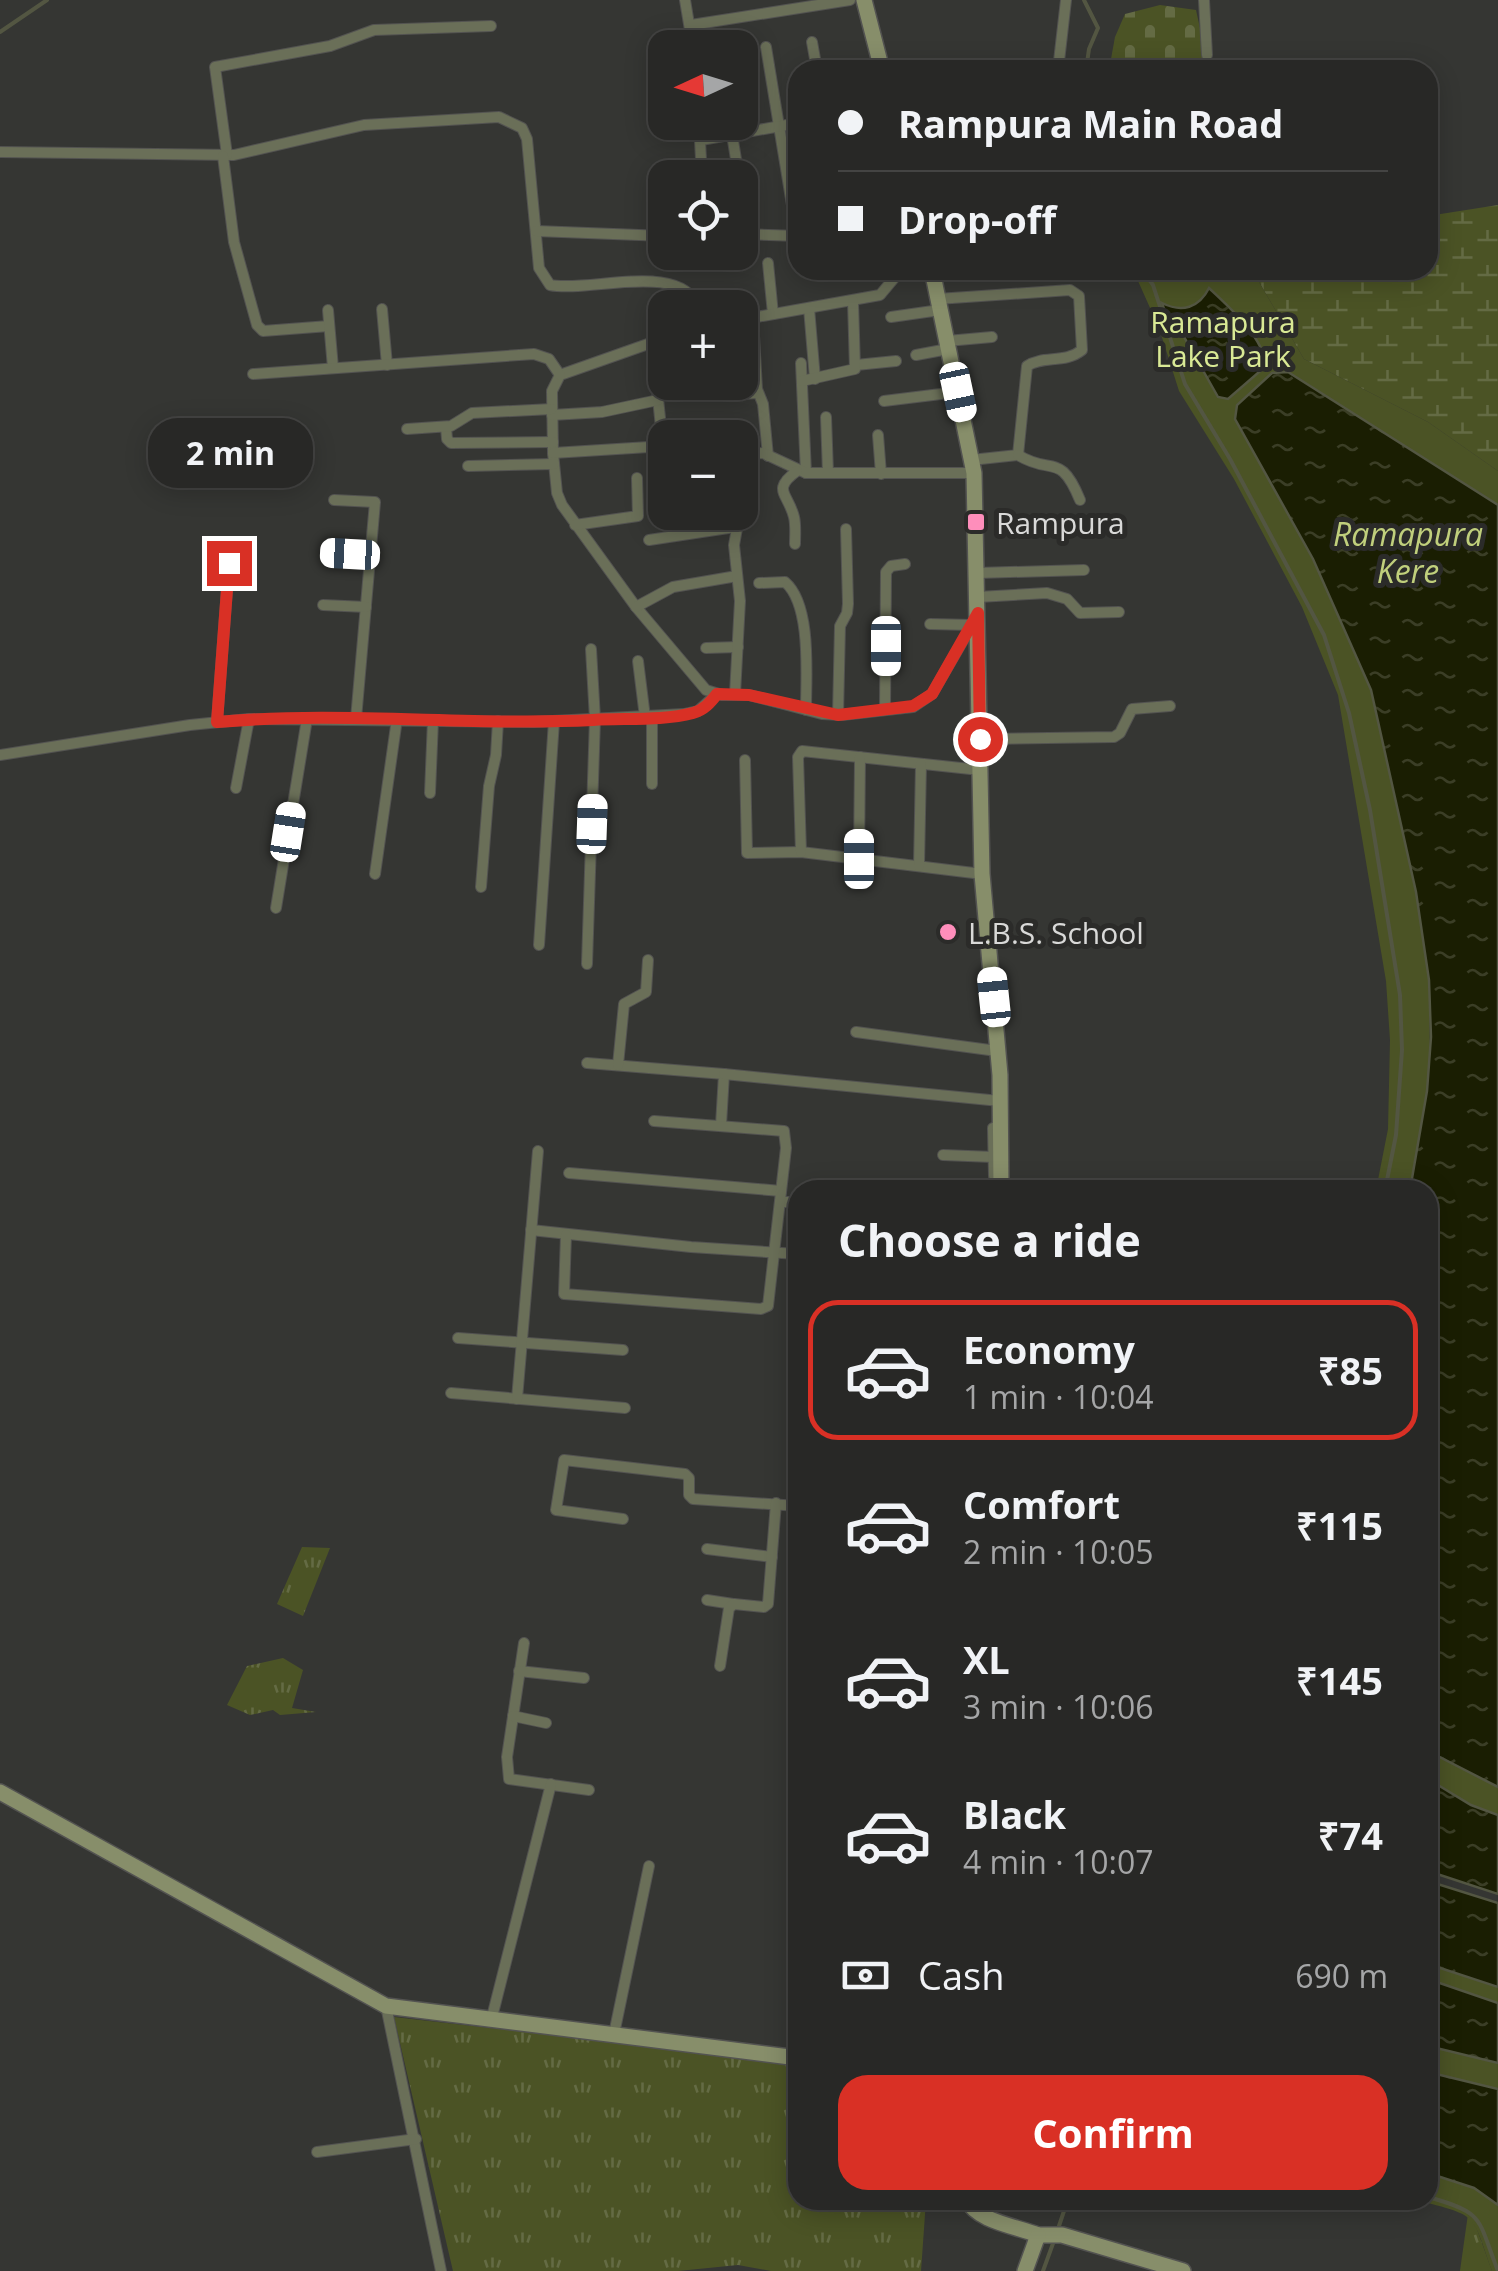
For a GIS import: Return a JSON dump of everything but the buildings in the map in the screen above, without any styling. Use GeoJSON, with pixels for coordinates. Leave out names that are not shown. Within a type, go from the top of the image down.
{"type":"FeatureCollection","features":[{"type":"Feature","properties":{"kind":"main road"},"geometry":{"type":"LineString","coordinates":[[864,0],[879,60]]}},
{"type":"Feature","properties":{"kind":"main road"},"geometry":{"type":"LineString","coordinates":[[934,280],[973,467],[982,874],[997,1051],[1001,1180]]}},
{"type":"Feature","properties":{"kind":"main road"},"geometry":{"type":"LineString","coordinates":[[0,1792],[386,2006],[788,2057]]}},
{"type":"Feature","properties":{"kind":"main road"},"geometry":{"type":"LineString","coordinates":[[974,2210],[985,2217],[1184,2271]]}},
{"type":"Feature","properties":{"kind":"main road"},"geometry":{"type":"LineString","coordinates":[[1025,2271],[1050,2234]]}},
{"type":"Feature","properties":{"kind":"street"},"geometry":{"type":"LineString","coordinates":[[684,0],[691,30]]}},
{"type":"Feature","properties":{"kind":"street"},"geometry":{"type":"LineString","coordinates":[[691,25],[850,0]]}},
{"type":"Feature","properties":{"kind":"street"},"geometry":{"type":"LineString","coordinates":[[1059,60],[1066,0]]}},
{"type":"Feature","properties":{"kind":"street"},"geometry":{"type":"LineString","coordinates":[[1204,1],[1207,55]]}},
{"type":"Feature","properties":{"kind":"street"},"geometry":{"type":"LineString","coordinates":[[329,326],[263,331],[258,325],[234,242],[215,67],[319,48],[374,30],[490,26]]}},
{"type":"Feature","properties":{"kind":"street"},"geometry":{"type":"LineString","coordinates":[[812,42],[815,60]]}},
{"type":"Feature","properties":{"kind":"street"},"geometry":{"type":"LineString","coordinates":[[766,47],[788,180]]}},
{"type":"Feature","properties":{"kind":"street"},"geometry":{"type":"LineString","coordinates":[[0,152],[225,156],[364,125],[499,117],[522,128],[527,139],[539,268],[550,285],[655,282],[682,285],[689,290]]}},
{"type":"Feature","properties":{"kind":"street"},"geometry":{"type":"LineString","coordinates":[[758,127],[788,125]]}},
{"type":"Feature","properties":{"kind":"street"},"geometry":{"type":"LineString","coordinates":[[700,140],[701,160]]}},
{"type":"Feature","properties":{"kind":"street"},"geometry":{"type":"LineString","coordinates":[[536,230],[648,235]]}},
{"type":"Feature","properties":{"kind":"street"},"geometry":{"type":"LineString","coordinates":[[758,235],[788,236]]}},
{"type":"Feature","properties":{"kind":"street"},"geometry":{"type":"LineString","coordinates":[[768,263],[773,314]]}},
{"type":"Feature","properties":{"kind":"street"},"geometry":{"type":"LineString","coordinates":[[758,317],[884,293],[894,280]]}},
{"type":"Feature","properties":{"kind":"street"},"geometry":{"type":"LineString","coordinates":[[891,317],[939,305],[1070,290],[1079,296],[1082,350],[1068,359],[1026,366],[1018,454]]}},
{"type":"Feature","properties":{"kind":"street"},"geometry":{"type":"LineString","coordinates":[[809,380],[851,372],[856,366],[853,300]]}},
{"type":"Feature","properties":{"kind":"street"},"geometry":{"type":"LineString","coordinates":[[382,308],[387,365]]}},
{"type":"Feature","properties":{"kind":"street"},"geometry":{"type":"LineString","coordinates":[[802,472],[809,380],[808,308]]}},
{"type":"Feature","properties":{"kind":"street"},"geometry":{"type":"LineString","coordinates":[[328,310],[333,368]]}},
{"type":"Feature","properties":{"kind":"street"},"geometry":{"type":"LineString","coordinates":[[916,355],[992,337]]}},
{"type":"Feature","properties":{"kind":"street"},"geometry":{"type":"LineString","coordinates":[[648,343],[560,375],[552,391],[557,493],[636,606],[700,684],[717,694],[838,715],[913,706],[932,694],[976,612]]}},
{"type":"Feature","properties":{"kind":"street"},"geometry":{"type":"LineString","coordinates":[[252,374],[534,354],[548,358],[560,375]]}},
{"type":"Feature","properties":{"kind":"street"},"geometry":{"type":"LineString","coordinates":[[856,366],[896,361]]}},
{"type":"Feature","properties":{"kind":"street"},"geometry":{"type":"LineString","coordinates":[[801,363],[809,380]]}},
{"type":"Feature","properties":{"kind":"street"},"geometry":{"type":"LineString","coordinates":[[884,401],[958,392]]}},
{"type":"Feature","properties":{"kind":"street"},"geometry":{"type":"LineString","coordinates":[[758,393],[763,404],[768,456]]}},
{"type":"Feature","properties":{"kind":"street"},"geometry":{"type":"LineString","coordinates":[[407,429],[446,427],[472,413],[602,412],[658,400],[661,420]]}},
{"type":"Feature","properties":{"kind":"street"},"geometry":{"type":"LineString","coordinates":[[826,417],[828,473]]}},
{"type":"Feature","properties":{"kind":"street"},"geometry":{"type":"LineString","coordinates":[[446,427],[451,442],[553,453]]}},
{"type":"Feature","properties":{"kind":"street"},"geometry":{"type":"LineString","coordinates":[[878,435],[881,474]]}},
{"type":"Feature","properties":{"kind":"street"},"geometry":{"type":"LineString","coordinates":[[468,466],[553,453],[648,447]]}},
{"type":"Feature","properties":{"kind":"street"},"geometry":{"type":"LineString","coordinates":[[758,454],[802,472],[881,474],[973,467],[1018,454],[1063,469],[1080,500]]}},
{"type":"Feature","properties":{"kind":"street"},"geometry":{"type":"LineString","coordinates":[[795,544],[794,516],[782,488],[785,480],[802,472]]}},
{"type":"Feature","properties":{"kind":"street"},"geometry":{"type":"LineString","coordinates":[[576,525],[638,516],[637,478]]}},
{"type":"Feature","properties":{"kind":"street"},"geometry":{"type":"LineString","coordinates":[[334,500],[376,502],[356,719]]}},
{"type":"Feature","properties":{"kind":"street"},"geometry":{"type":"LineString","coordinates":[[838,715],[840,626],[848,604],[846,529]]}},
{"type":"Feature","properties":{"kind":"street"},"geometry":{"type":"LineString","coordinates":[[649,540],[715,530]]}},
{"type":"Feature","properties":{"kind":"street"},"geometry":{"type":"LineString","coordinates":[[734,694],[738,646],[735,530]]}},
{"type":"Feature","properties":{"kind":"street"},"geometry":{"type":"LineString","coordinates":[[329,553],[370,555]]}},
{"type":"Feature","properties":{"kind":"street"},"geometry":{"type":"LineString","coordinates":[[217,722],[229,563]]}},
{"type":"Feature","properties":{"kind":"street"},"geometry":{"type":"LineString","coordinates":[[885,710],[886,572],[891,566],[905,564]]}},
{"type":"Feature","properties":{"kind":"street"},"geometry":{"type":"LineString","coordinates":[[978,573],[1084,570]]}},
{"type":"Feature","properties":{"kind":"street"},"geometry":{"type":"LineString","coordinates":[[636,606],[673,587],[737,576]]}},
{"type":"Feature","properties":{"kind":"street"},"geometry":{"type":"LineString","coordinates":[[760,583],[784,582],[796,598],[806,642],[806,710]]}},
{"type":"Feature","properties":{"kind":"street"},"geometry":{"type":"LineString","coordinates":[[930,624],[1046,592],[1067,599],[1080,612],[1119,612]]}},
{"type":"Feature","properties":{"kind":"street"},"geometry":{"type":"LineString","coordinates":[[323,605],[366,607]]}},
{"type":"Feature","properties":{"kind":"street"},"geometry":{"type":"LineString","coordinates":[[706,648],[738,646]]}},
{"type":"Feature","properties":{"kind":"street"},"geometry":{"type":"LineString","coordinates":[[587,964],[596,720],[591,649]]}},
{"type":"Feature","properties":{"kind":"street"},"geometry":{"type":"LineString","coordinates":[[638,661],[648,717],[652,784]]}},
{"type":"Feature","properties":{"kind":"street"},"geometry":{"type":"LineString","coordinates":[[0,755],[248,719],[554,722],[648,717],[698,711],[717,694]]}},
{"type":"Feature","properties":{"kind":"street"},"geometry":{"type":"LineString","coordinates":[[980,739],[1114,737],[1132,709],[1170,706]]}},
{"type":"Feature","properties":{"kind":"street"},"geometry":{"type":"LineString","coordinates":[[236,788],[248,719]]}},
{"type":"Feature","properties":{"kind":"street"},"geometry":{"type":"LineString","coordinates":[[276,908],[307,719]]}},
{"type":"Feature","properties":{"kind":"street"},"geometry":{"type":"LineString","coordinates":[[376,874],[396,719]]}},
{"type":"Feature","properties":{"kind":"street"},"geometry":{"type":"LineString","coordinates":[[430,792],[434,720]]}},
{"type":"Feature","properties":{"kind":"street"},"geometry":{"type":"LineString","coordinates":[[481,887],[498,721]]}},
{"type":"Feature","properties":{"kind":"street"},"geometry":{"type":"LineString","coordinates":[[539,945],[554,722]]}},
{"type":"Feature","properties":{"kind":"street"},"geometry":{"type":"LineString","coordinates":[[801,852],[799,753],[980,770]]}},
{"type":"Feature","properties":{"kind":"street"},"geometry":{"type":"LineString","coordinates":[[859,859],[860,757]]}},
{"type":"Feature","properties":{"kind":"street"},"geometry":{"type":"LineString","coordinates":[[745,760],[747,853],[801,852],[982,874]]}},
{"type":"Feature","properties":{"kind":"street"},"geometry":{"type":"LineString","coordinates":[[918,866],[921,764]]}},
{"type":"Feature","properties":{"kind":"street"},"geometry":{"type":"LineString","coordinates":[[618,1065],[624,1004],[646,992],[648,960]]}},
{"type":"Feature","properties":{"kind":"street"},"geometry":{"type":"LineString","coordinates":[[856,1032],[997,1051]]}},
{"type":"Feature","properties":{"kind":"street"},"geometry":{"type":"LineString","coordinates":[[587,1063],[1000,1100]]}},
{"type":"Feature","properties":{"kind":"street"},"geometry":{"type":"LineString","coordinates":[[721,1125],[724,1074]]}},
{"type":"Feature","properties":{"kind":"street"},"geometry":{"type":"LineString","coordinates":[[566,1235],[564,1294],[761,1309],[770,1302],[787,1137],[784,1131],[654,1122]]}},
{"type":"Feature","properties":{"kind":"street"},"geometry":{"type":"LineString","coordinates":[[998,1180],[994,1176],[993,1126],[1000,1126]]}},
{"type":"Feature","properties":{"kind":"street"},"geometry":{"type":"LineString","coordinates":[[517,1399],[538,1151]]}},
{"type":"Feature","properties":{"kind":"street"},"geometry":{"type":"LineString","coordinates":[[943,1155],[993,1158]]}},
{"type":"Feature","properties":{"kind":"street"},"geometry":{"type":"LineString","coordinates":[[569,1173],[788,1199]]}},
{"type":"Feature","properties":{"kind":"street"},"geometry":{"type":"LineString","coordinates":[[532,1230],[788,1253]]}},
{"type":"Feature","properties":{"kind":"street"},"geometry":{"type":"LineString","coordinates":[[458,1338],[622,1350]]}},
{"type":"Feature","properties":{"kind":"street"},"geometry":{"type":"LineString","coordinates":[[451,1393],[625,1408]]}},
{"type":"Feature","properties":{"kind":"street"},"geometry":{"type":"LineString","coordinates":[[624,1519],[556,1510],[562,1462],[567,1459],[685,1474],[692,1499],[788,1505]]}},
{"type":"Feature","properties":{"kind":"street"},"geometry":{"type":"LineString","coordinates":[[707,1600],[764,1607],[768,1604],[776,1504]]}},
{"type":"Feature","properties":{"kind":"street"},"geometry":{"type":"LineString","coordinates":[[707,1549],[772,1557]]}},
{"type":"Feature","properties":{"kind":"street"},"geometry":{"type":"LineString","coordinates":[[720,1666],[729,1608],[734,1604]]}},
{"type":"Feature","properties":{"kind":"street"},"geometry":{"type":"LineString","coordinates":[[524,1643],[506,1756],[509,1779],[589,1790]]}},
{"type":"Feature","properties":{"kind":"street"},"geometry":{"type":"LineString","coordinates":[[520,1671],[584,1678]]}},
{"type":"Feature","properties":{"kind":"street"},"geometry":{"type":"LineString","coordinates":[[513,1716],[546,1723]]}},
{"type":"Feature","properties":{"kind":"street"},"geometry":{"type":"LineString","coordinates":[[492,2017],[551,1784]]}},
{"type":"Feature","properties":{"kind":"street"},"geometry":{"type":"LineString","coordinates":[[614,2034],[649,1866]]}},
{"type":"Feature","properties":{"kind":"street"},"geometry":{"type":"LineString","coordinates":[[386,2006],[441,2271]]}},
{"type":"Feature","properties":{"kind":"street"},"geometry":{"type":"LineString","coordinates":[[317,2152],[416,2139]]}},
{"type":"Feature","properties":{"kind":"green space"},"geometry":{"type":"Polygon","coordinates":[[[1160,5],[1196,10],[1207,60],[1111,60],[1125,14],[1160,5]]]}},
{"type":"Feature","properties":{"kind":"green space"},"geometry":{"type":"Polygon","coordinates":[[[1498,205],[1498,471],[1428,422],[1304,359],[1258,280],[1438,280],[1438,214],[1498,205]]]}},
{"type":"Feature","properties":{"kind":"green space","name":"Ramapura Lake Park"},"geometry":{"type":"Polygon","coordinates":[[[1258,280],[1304,359],[1428,422],[1498,471],[1498,505],[1478,491],[1313,559],[1371,690],[1422,921],[1429,980],[1430,1064],[1412,1180],[1378,1180],[1388,1129],[1390,1040],[1386,981],[1338,695],[1302,607],[1234,479],[1179,391],[1159,328],[1138,281],[1258,280]]]}},
{"type":"Feature","properties":{"kind":"green space"},"geometry":{"type":"Polygon","coordinates":[[[302,1547],[330,1548],[303,1616],[277,1604],[302,1547]]]}},
{"type":"Feature","properties":{"kind":"green space"},"geometry":{"type":"Polygon","coordinates":[[[283,1658],[303,1670],[292,1708],[316,1712],[280,1715],[273,1710],[250,1715],[227,1705],[247,1666],[283,1658]]]}},
{"type":"Feature","properties":{"kind":"green space"},"geometry":{"type":"Polygon","coordinates":[[[1438,1756],[1498,1787],[1498,1815],[1471,1805],[1438,1785],[1438,1756]]]}},
{"type":"Feature","properties":{"kind":"green space"},"geometry":{"type":"Polygon","coordinates":[[[1438,1967],[1498,1987],[1498,2003],[1438,1982],[1438,1967]]]}},
{"type":"Feature","properties":{"kind":"green space"},"geometry":{"type":"Polygon","coordinates":[[[394,2017],[788,2062],[788,2210],[925,2210],[921,2271],[771,2271],[738,2265],[678,2271],[453,2271],[394,2017]]]}},
{"type":"Feature","properties":{"kind":"green space"},"geometry":{"type":"Polygon","coordinates":[[[1438,2048],[1498,2063],[1498,2089],[1438,2074],[1438,2048]]]}},
{"type":"Feature","properties":{"kind":"green space"},"geometry":{"type":"Polygon","coordinates":[[[1438,2176],[1474,2188],[1498,2205],[1498,2271],[1492,2271],[1470,2219],[1438,2206],[1438,2176]]]}},
{"type":"Feature","properties":{"kind":"green space"},"geometry":{"type":"Polygon","coordinates":[[[1468,2214],[1474,2221],[1492,2271],[1460,2271],[1468,2214]]]}},
{"type":"Feature","properties":{"kind":"water"},"geometry":{"type":"Polygon","coordinates":[[[1209,288],[1252,333],[1266,366],[1228,399],[1218,397],[1175,321],[1169,324],[1162,303],[1189,307],[1209,288]]]}},
{"type":"Feature","properties":{"kind":"water","name":"Ramapura Kere"},"geometry":{"type":"Polygon","coordinates":[[[1288,372],[1498,505],[1498,1787],[1438,1756],[1438,1180],[1412,1180],[1427,1091],[1431,1037],[1429,980],[1416,892],[1371,690],[1313,559],[1235,419],[1237,405],[1272,373],[1288,372]]]}},
{"type":"Feature","properties":{"kind":"water"},"geometry":{"type":"Polygon","coordinates":[[[1438,1785],[1471,1805],[1498,1815],[1498,1894],[1438,1874],[1438,1785]]]}},
{"type":"Feature","properties":{"kind":"water"},"geometry":{"type":"Polygon","coordinates":[[[1438,1884],[1498,1903],[1498,1987],[1438,1967],[1438,1884]]]}},
{"type":"Feature","properties":{"kind":"water"},"geometry":{"type":"Polygon","coordinates":[[[1438,1982],[1498,2003],[1498,2063],[1438,2048],[1438,1982]]]}},
{"type":"Feature","properties":{"kind":"water"},"geometry":{"type":"Polygon","coordinates":[[[1438,2074],[1498,2089],[1498,2205],[1474,2188],[1438,2176],[1438,2074]]]}},
{"type":"Feature","properties":{"kind":"waterway"},"geometry":{"type":"LineString","coordinates":[[0,32],[47,0]]}},
{"type":"Feature","properties":{"kind":"waterway"},"geometry":{"type":"LineString","coordinates":[[1084,0],[1098,28],[1087,60]]}},
{"type":"Feature","properties":{"kind":"waterway"},"geometry":{"type":"LineString","coordinates":[[1149,280],[1185,384],[1230,459],[1324,635],[1349,713],[1370,810],[1400,995],[1402,1050],[1396,1135],[1387,1180]]}},
{"type":"Feature","properties":{"kind":"waterway"},"geometry":{"type":"LineString","coordinates":[[1438,2200],[1470,2213],[1477,2220],[1498,2271]]}},
{"type":"Feature","properties":{"kind":"waterway"},"geometry":{"type":"LineString","coordinates":[[1058,2229],[1065,2210]]}},
{"type":"Feature","properties":{"kind":"waterway"},"geometry":{"type":"LineString","coordinates":[[1043,2271],[1055,2238]]}},
{"type":"Feature","properties":{"kind":"place","name":"Rampura"},"geometry":{"type":"Point","coordinates":[976,522]}},
{"type":"Feature","properties":{"kind":"place","name":"L.B.S. School"},"geometry":{"type":"Point","coordinates":[948,932]}},
{"type":"Feature","properties":{"kind":"route"},"geometry":{"type":"LineString","coordinates":[[229,563],[217,722],[534,722],[620,718],[691,713],[708,705],[717,694],[749,695],[822,714],[913,706],[932,694],[978,613],[980,739]]}}]}
